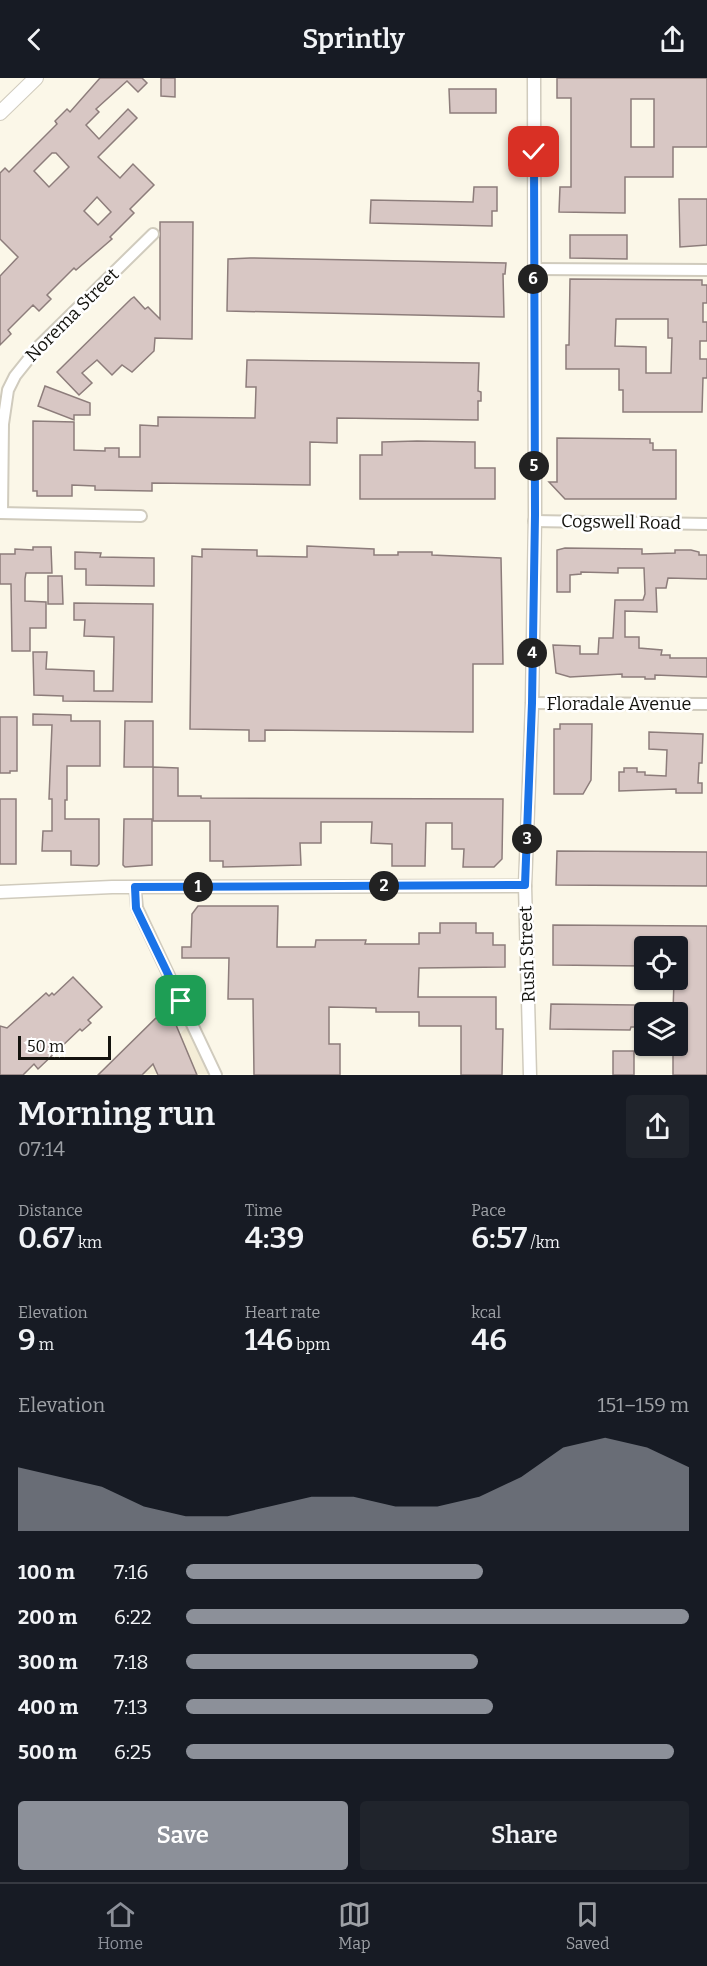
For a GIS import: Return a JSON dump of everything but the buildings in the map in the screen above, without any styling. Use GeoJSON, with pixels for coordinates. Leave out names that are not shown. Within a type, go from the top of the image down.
{"type":"FeatureCollection","features":[{"type":"Feature","properties":{"kind":"main road"},"geometry":{"type":"LineString","coordinates":[[1,111],[36,78]]}},
{"type":"Feature","properties":{"kind":"street","name":"Rush Street"},"geometry":{"type":"LineString","coordinates":[[530,1075],[525,885],[532,703],[534,78]]}},
{"type":"Feature","properties":{"kind":"street","name":"Norema Street"},"geometry":{"type":"LineString","coordinates":[[1,513],[3,424],[8,390],[15,376],[39,346],[153,234]]}},
{"type":"Feature","properties":{"kind":"street"},"geometry":{"type":"LineString","coordinates":[[533,269],[707,270]]}},
{"type":"Feature","properties":{"kind":"street"},"geometry":{"type":"LineString","coordinates":[[1,513],[141,516]]}},
{"type":"Feature","properties":{"kind":"street","name":"Cogswell Road"},"geometry":{"type":"LineString","coordinates":[[534,521],[707,524]]}},
{"type":"Feature","properties":{"kind":"street","name":"Floradale Avenue"},"geometry":{"type":"LineString","coordinates":[[532,703],[707,704]]}},
{"type":"Feature","properties":{"kind":"street"},"geometry":{"type":"LineString","coordinates":[[0,892],[135,887],[525,885]]}},
{"type":"Feature","properties":{"kind":"street"},"geometry":{"type":"LineString","coordinates":[[135,887],[136,908],[216,1075]]}},
{"type":"Feature","properties":{"kind":"shaded area"},"geometry":{"type":"Polygon","coordinates":[[[190,1023],[214,1075],[142,1075],[153,1064],[190,1023]]]}},
{"type":"Feature","properties":{"kind":"route"},"geometry":{"type":"LineString","coordinates":[[181,1001],[136,908],[135,887],[525,885],[532,703],[535,515],[534,152]]}}]}
